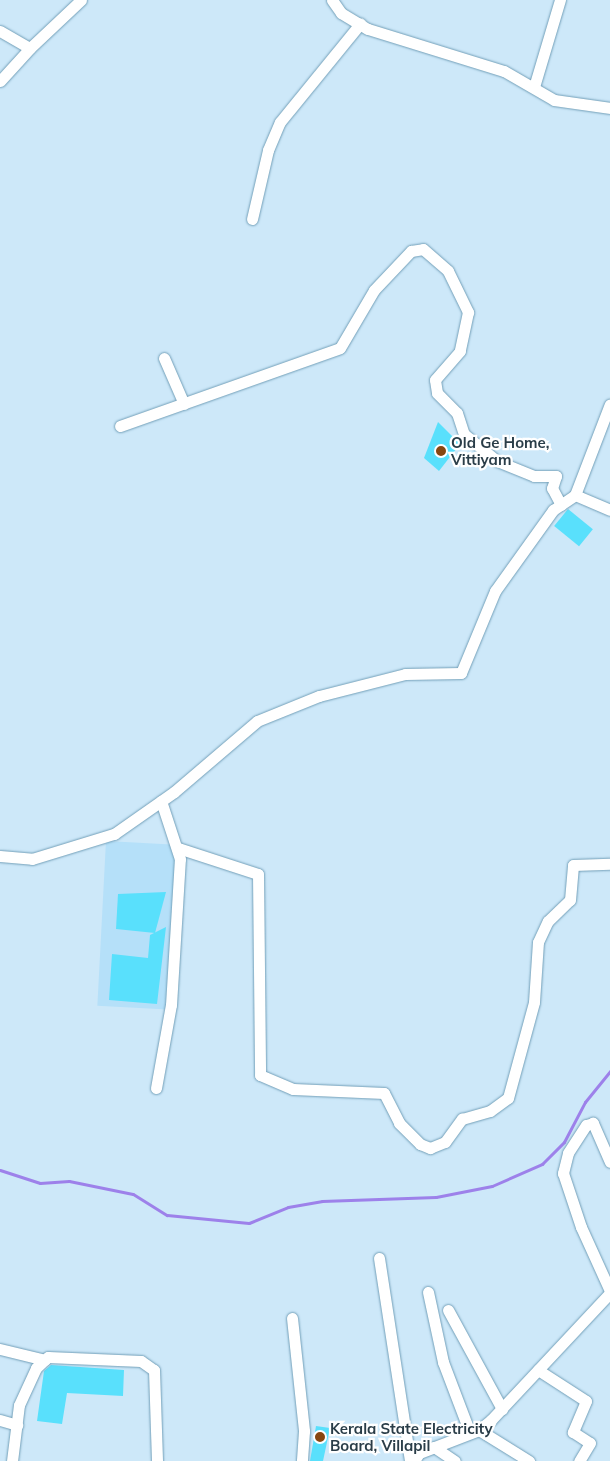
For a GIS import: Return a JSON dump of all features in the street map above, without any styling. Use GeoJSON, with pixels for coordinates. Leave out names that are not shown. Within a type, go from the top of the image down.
{"type":"FeatureCollection","features":[{"type":"Feature","properties":{"kind":"street"},"geometry":{"type":"LineString","coordinates":[[0,81],[30,48],[81,0]]}},
{"type":"Feature","properties":{"kind":"street"},"geometry":{"type":"LineString","coordinates":[[332,0],[342,13],[360,24],[504,71],[554,100],[610,108]]}},
{"type":"Feature","properties":{"kind":"street"},"geometry":{"type":"LineString","coordinates":[[534,87],[560,0]]}},
{"type":"Feature","properties":{"kind":"street"},"geometry":{"type":"LineString","coordinates":[[252,219],[268,150],[280,122],[360,24]]}},
{"type":"Feature","properties":{"kind":"street"},"geometry":{"type":"LineString","coordinates":[[0,31],[30,48]]}},
{"type":"Feature","properties":{"kind":"street"},"geometry":{"type":"LineString","coordinates":[[120,426],[340,348],[374,290],[411,251],[423,250],[448,271],[468,312],[460,351],[435,380],[437,393],[457,413],[464,434],[497,461],[534,476],[556,476],[552,488],[561,505]]}},
{"type":"Feature","properties":{"kind":"street"},"geometry":{"type":"LineString","coordinates":[[164,358],[184,404]]}},
{"type":"Feature","properties":{"kind":"street"},"geometry":{"type":"LineString","coordinates":[[0,856],[32,859],[114,834],[162,801],[257,721],[319,696],[405,674],[461,673],[495,591],[561,505],[575,495],[610,404]]}},
{"type":"Feature","properties":{"kind":"street"},"geometry":{"type":"LineString","coordinates":[[575,495],[610,510]]}},
{"type":"Feature","properties":{"kind":"street"},"geometry":{"type":"LineString","coordinates":[[156,1088],[171,1005],[178,854],[162,801]]}},
{"type":"Feature","properties":{"kind":"street"},"geometry":{"type":"LineString","coordinates":[[178,854],[258,874],[260,1075],[293,1089],[384,1093],[399,1123],[420,1144],[430,1148],[445,1142],[462,1119],[490,1111],[508,1098],[534,1002],[538,942],[548,920],[570,900],[574,866],[610,864]]}},
{"type":"Feature","properties":{"kind":"street"},"geometry":{"type":"LineString","coordinates":[[414,1461],[418,1453],[474,1432],[502,1409],[610,1292],[580,1227],[563,1173],[568,1152],[586,1124],[593,1123],[610,1162]]}},
{"type":"Feature","properties":{"kind":"street"},"geometry":{"type":"LineString","coordinates":[[379,1258],[410,1461]]}},
{"type":"Feature","properties":{"kind":"street"},"geometry":{"type":"LineString","coordinates":[[428,1292],[443,1362],[474,1432],[529,1461]]}},
{"type":"Feature","properties":{"kind":"street"},"geometry":{"type":"LineString","coordinates":[[448,1310],[502,1409]]}},
{"type":"Feature","properties":{"kind":"street"},"geometry":{"type":"LineString","coordinates":[[292,1318],[304,1431],[302,1461]]}},
{"type":"Feature","properties":{"kind":"street"},"geometry":{"type":"LineString","coordinates":[[0,1349],[44,1360],[141,1361],[154,1370],[157,1461]]}},
{"type":"Feature","properties":{"kind":"street"},"geometry":{"type":"LineString","coordinates":[[12,1461],[20,1404],[36,1368],[44,1360]]}},
{"type":"Feature","properties":{"kind":"street"},"geometry":{"type":"LineString","coordinates":[[538,1370],[586,1401],[573,1432],[590,1443],[579,1461]]}},
{"type":"Feature","properties":{"kind":"street"},"geometry":{"type":"LineString","coordinates":[[0,1420],[17,1425]]}},
{"type":"Feature","properties":{"kind":"street"},"geometry":{"type":"LineString","coordinates":[[434,1447],[455,1461]]}},
{"type":"Feature","properties":{"kind":"shaded area"},"geometry":{"type":"Polygon","coordinates":[[[106,841],[181,845],[172,1010],[97,1006],[106,841]]]}},
{"type":"Feature","properties":{"kind":"building","name":"Old Ge Home, Vittiyam"},"geometry":{"type":"Polygon","coordinates":[[[438,422],[460,444],[439,471],[424,458],[438,422]]]}},
{"type":"Feature","properties":{"kind":"building"},"geometry":{"type":"Polygon","coordinates":[[[568,509],[593,529],[579,546],[554,526],[568,509]]]}},
{"type":"Feature","properties":{"kind":"building"},"geometry":{"type":"Polygon","coordinates":[[[166,892],[155,933],[116,929],[118,894],[166,892]]]}},
{"type":"Feature","properties":{"kind":"building"},"geometry":{"type":"Polygon","coordinates":[[[166,927],[157,1004],[109,1000],[112,954],[148,958],[150,935],[166,927]]]}},
{"type":"Feature","properties":{"kind":"building"},"geometry":{"type":"Polygon","coordinates":[[[51,1365],[124,1370],[123,1396],[67,1393],[62,1424],[37,1421],[44,1371],[51,1365]]]}},
{"type":"Feature","properties":{"kind":"building","name":"Kerala State Electricity Board, Villapil"},"geometry":{"type":"Polygon","coordinates":[[[316,1426],[330,1428],[323,1461],[310,1461],[316,1426]]]}},
{"type":"Feature","properties":{"kind":"waterway"},"geometry":{"type":"LineString","coordinates":[[0,1170],[40,1183],[69,1181],[133,1194],[167,1215],[249,1223],[288,1207],[322,1201],[436,1197],[492,1186],[542,1164],[564,1142],[585,1102],[610,1071]]}},
{"type":"Feature","properties":{"kind":"place","name":"Old Ge Home, Vittiyam"},"geometry":{"type":"Point","coordinates":[441,451]}},
{"type":"Feature","properties":{"kind":"place","name":"Kerala State Electricity Board, Villapil"},"geometry":{"type":"Point","coordinates":[320,1437]}}]}
